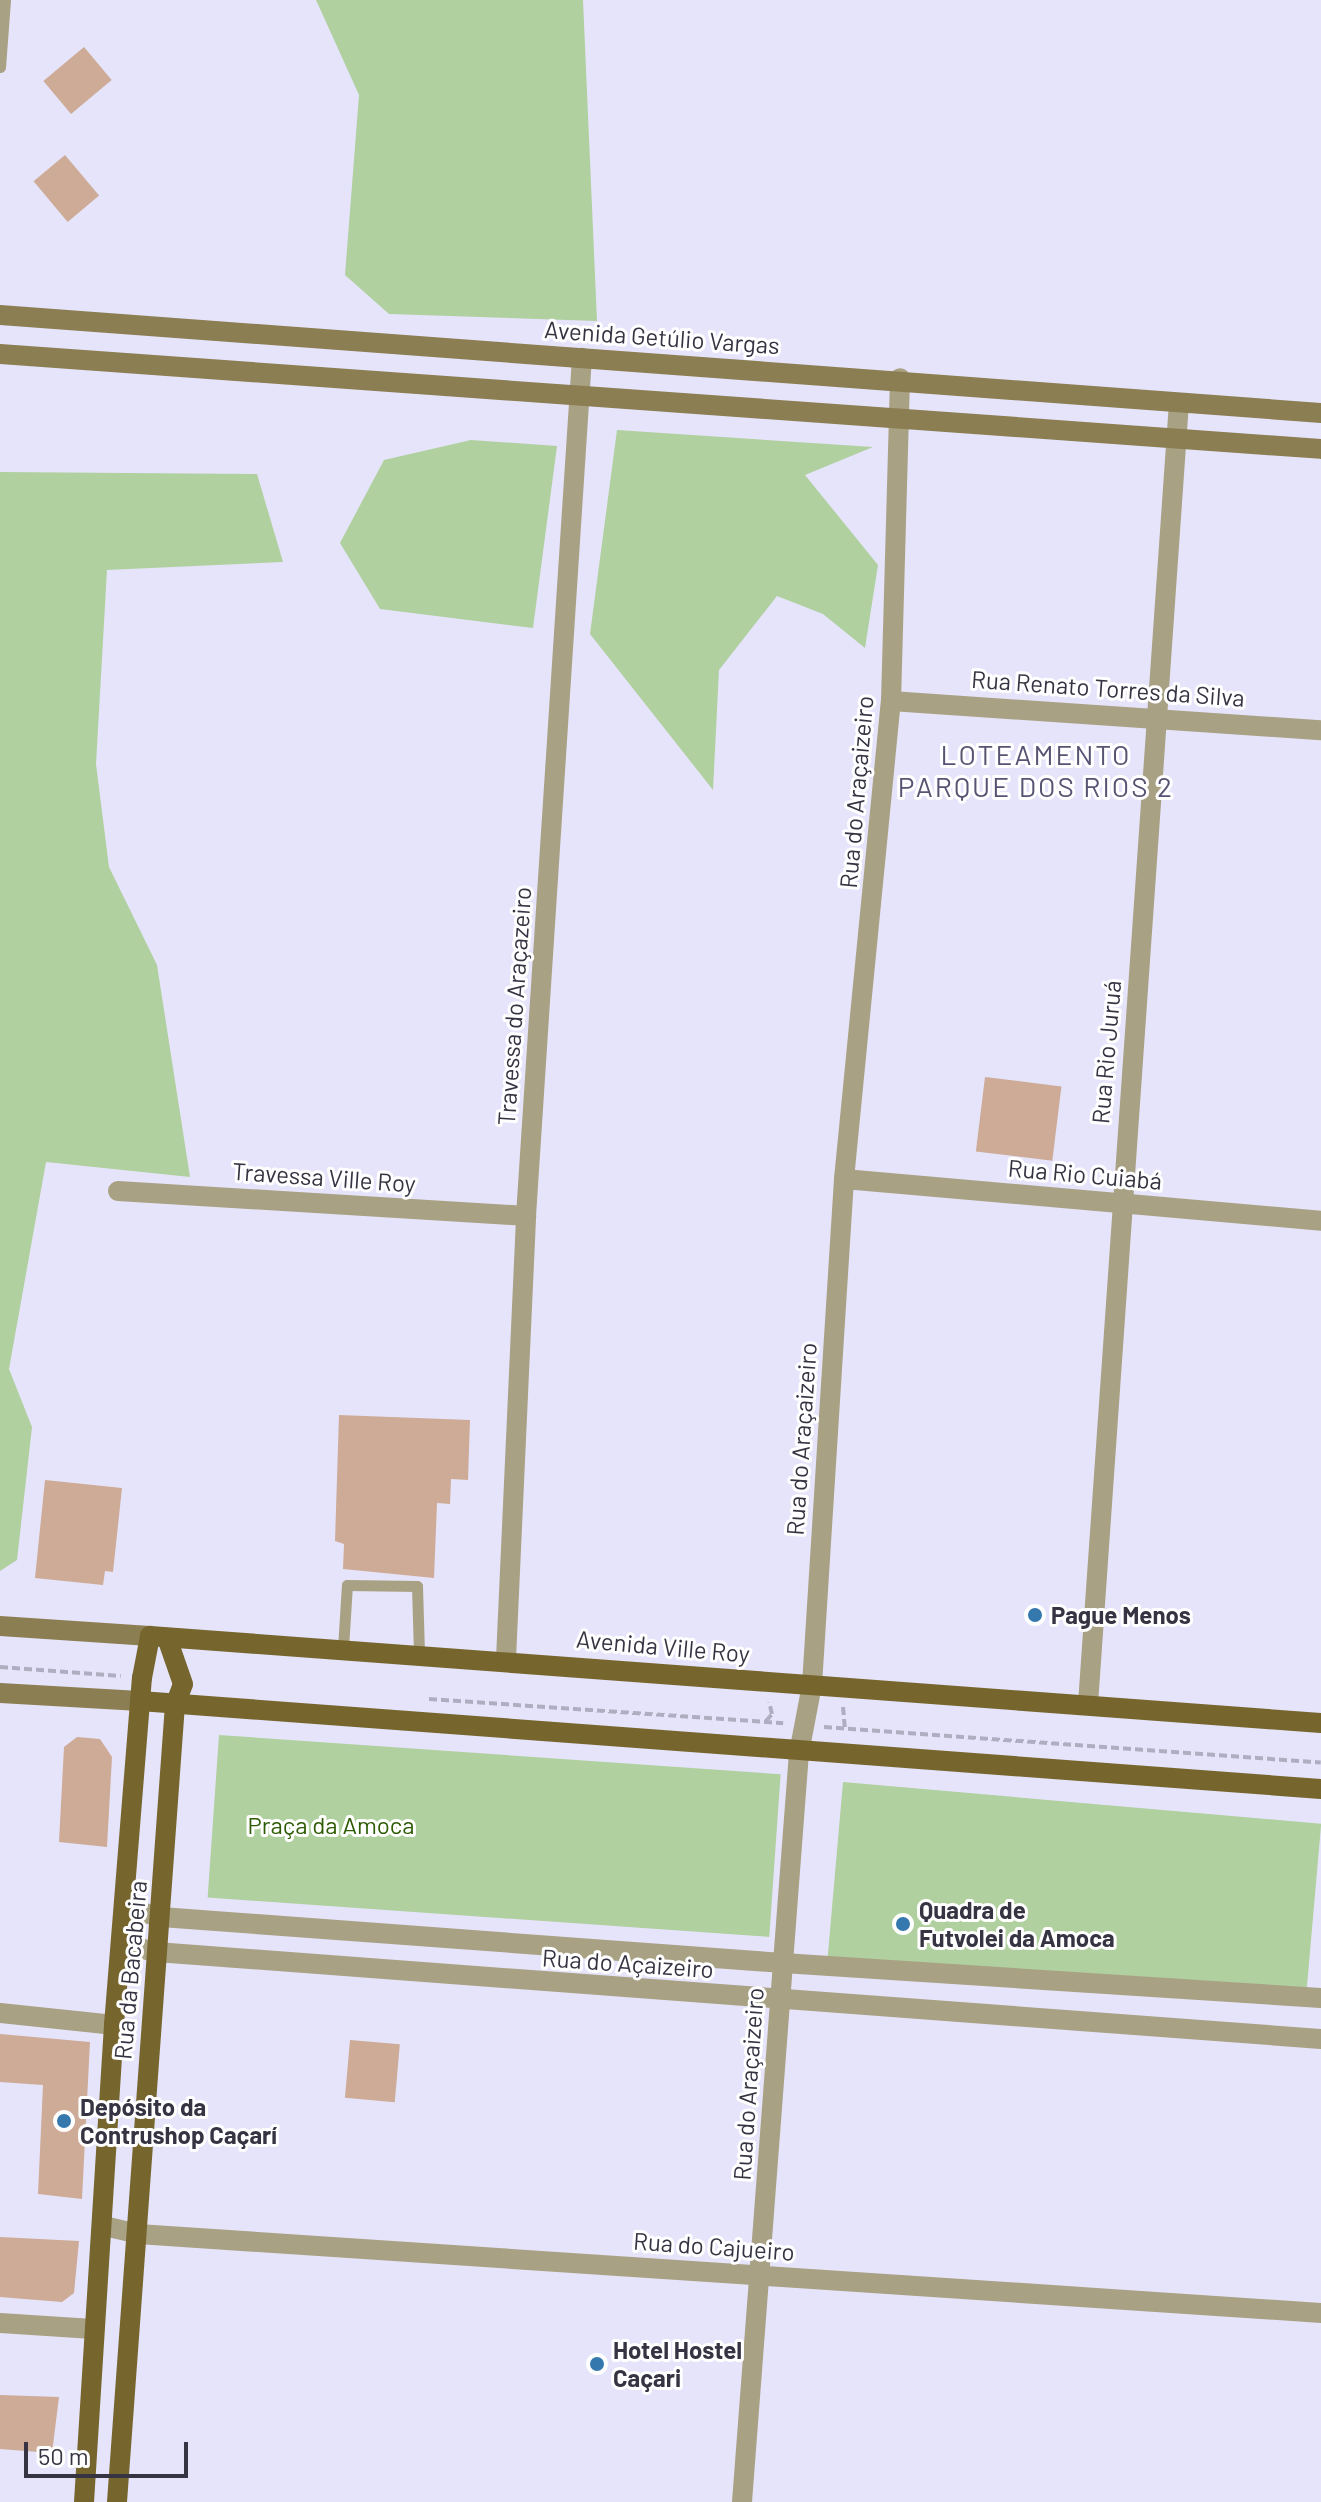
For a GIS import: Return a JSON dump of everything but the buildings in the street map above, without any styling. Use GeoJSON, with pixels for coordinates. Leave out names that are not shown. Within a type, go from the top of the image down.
{"type":"FeatureCollection","features":[{"type":"Feature","properties":{"kind":"main road","name":"Avenida Getúlio Vargas"},"geometry":{"type":"LineString","coordinates":[[0,315],[900,378],[1321,413]]}},
{"type":"Feature","properties":{"kind":"main road"},"geometry":{"type":"LineString","coordinates":[[0,354],[580,397],[1177,436],[1321,449]]}},
{"type":"Feature","properties":{"kind":"main road","name":"Avenida Ville Roy"},"geometry":{"type":"LineString","coordinates":[[0,1626],[506,1659],[1321,1723]]}},
{"type":"Feature","properties":{"kind":"main road","name":"Rua da Bacabeira"},"geometry":{"type":"LineString","coordinates":[[84,2502],[93,2329],[104,2226],[114,2025],[127,1909],[140,1701],[142,1678],[159,1637]]}},
{"type":"Feature","properties":{"kind":"main road","name":"Rua da Bacabeira"},"geometry":{"type":"LineString","coordinates":[[117,2502],[175,1705],[183,1684],[159,1637]]}},
{"type":"Feature","properties":{"kind":"main road"},"geometry":{"type":"LineString","coordinates":[[0,1693],[1321,1789]]}},
{"type":"Feature","properties":{"kind":"street","name":"Travessa do Araçazeiro"},"geometry":{"type":"LineString","coordinates":[[506,1659],[526,1216],[582,358]]}},
{"type":"Feature","properties":{"kind":"street","name":"Rua do Araçaizeiro"},"geometry":{"type":"LineString","coordinates":[[742,2502],[799,1753],[812,1685],[844,1179],[891,701],[900,378]]}},
{"type":"Feature","properties":{"kind":"street","name":"Rua Rio Juruá"},"geometry":{"type":"LineString","coordinates":[[1088,1704],[1120,1203],[1159,715],[1179,403]]}},
{"type":"Feature","properties":{"kind":"street","name":"Rua Renato Torres da Silva"},"geometry":{"type":"LineString","coordinates":[[891,701],[1159,715],[1321,730]]}},
{"type":"Feature","properties":{"kind":"street","name":"Rua Rio Cuiabá"},"geometry":{"type":"LineString","coordinates":[[844,1179],[1321,1221]]}},
{"type":"Feature","properties":{"kind":"street","name":"Travessa Ville Roy"},"geometry":{"type":"LineString","coordinates":[[118,1191],[526,1216]]}},
{"type":"Feature","properties":{"kind":"street","name":"Rua do Açaizeiro"},"geometry":{"type":"LineString","coordinates":[[127,1909],[161,1917],[783,1963],[1321,1998]]}},
{"type":"Feature","properties":{"kind":"street","name":"Rua do Açaizeiro"},"geometry":{"type":"LineString","coordinates":[[123,1944],[156,1952],[1321,2039]]}},
{"type":"Feature","properties":{"kind":"street"},"geometry":{"type":"LineString","coordinates":[[0,2013],[114,2025]]}},
{"type":"Feature","properties":{"kind":"street","name":"Rua do Cajueiro"},"geometry":{"type":"LineString","coordinates":[[104,2226],[138,2234],[1321,2313]]}},
{"type":"Feature","properties":{"kind":"street"},"geometry":{"type":"LineString","coordinates":[[0,2323],[93,2329]]}},
{"type":"Feature","properties":{"kind":"lane"},"geometry":{"type":"LineString","coordinates":[[0,67],[5,0]]}},
{"type":"Feature","properties":{"kind":"lane"},"geometry":{"type":"LineString","coordinates":[[343,1648],[347,1585],[417,1586],[419,1653]]}},
{"type":"Feature","properties":{"kind":"path"},"geometry":{"type":"LineString","coordinates":[[0,1667],[142,1678]]}},
{"type":"Feature","properties":{"kind":"path"},"geometry":{"type":"LineString","coordinates":[[765,1695],[772,1707],[766,1721]]}},
{"type":"Feature","properties":{"kind":"path"},"geometry":{"type":"LineString","coordinates":[[419,1699],[766,1721],[1321,1763]]}},
{"type":"Feature","properties":{"kind":"path"},"geometry":{"type":"LineString","coordinates":[[845,1728],[841,1713],[850,1699]]}},
{"type":"Feature","properties":{"kind":"green space"},"geometry":{"type":"Polygon","coordinates":[[[316,0],[583,0],[597,321],[389,314],[345,275],[359,95],[316,0]]]}},
{"type":"Feature","properties":{"kind":"green space"},"geometry":{"type":"Polygon","coordinates":[[[617,430],[873,447],[805,475],[878,565],[865,648],[823,614],[777,596],[719,670],[713,790],[590,634],[617,430]]]}},
{"type":"Feature","properties":{"kind":"green space"},"geometry":{"type":"Polygon","coordinates":[[[471,440],[557,446],[533,628],[380,609],[340,543],[384,460],[471,440]]]}},
{"type":"Feature","properties":{"kind":"green space"},"geometry":{"type":"Polygon","coordinates":[[[0,472],[257,474],[283,562],[107,570],[96,764],[109,867],[157,965],[190,1177],[46,1162],[9,1369],[32,1427],[17,1560],[0,1571],[0,472]]]}},
{"type":"Feature","properties":{"kind":"green space","name":"Praça da Amoca"},"geometry":{"type":"Polygon","coordinates":[[[219,1735],[781,1774],[769,1937],[208,1898],[219,1735]]]}},
{"type":"Feature","properties":{"kind":"green space"},"geometry":{"type":"Polygon","coordinates":[[[843,1782],[1321,1824],[1306,1999],[828,1957],[843,1782]]]}},
{"type":"Feature","properties":{"kind":"place","name":"Pague Menos"},"geometry":{"type":"Point","coordinates":[1035,1615]}},
{"type":"Feature","properties":{"kind":"place","name":"Quadra de Futvolei da Amoca"},"geometry":{"type":"Point","coordinates":[903,1924]}},
{"type":"Feature","properties":{"kind":"place","name":"Depósito da Contrushop Caçarí"},"geometry":{"type":"Point","coordinates":[64,2121]}},
{"type":"Feature","properties":{"kind":"place","name":"Hotel Hostel Caçari"},"geometry":{"type":"Point","coordinates":[597,2364]}},
{"type":"Feature","properties":{"kind":"district","name":"LOTEAMENTO PARQUE DOS RIOS 2"},"geometry":{"type":"Point","coordinates":[1036,770]}}]}
